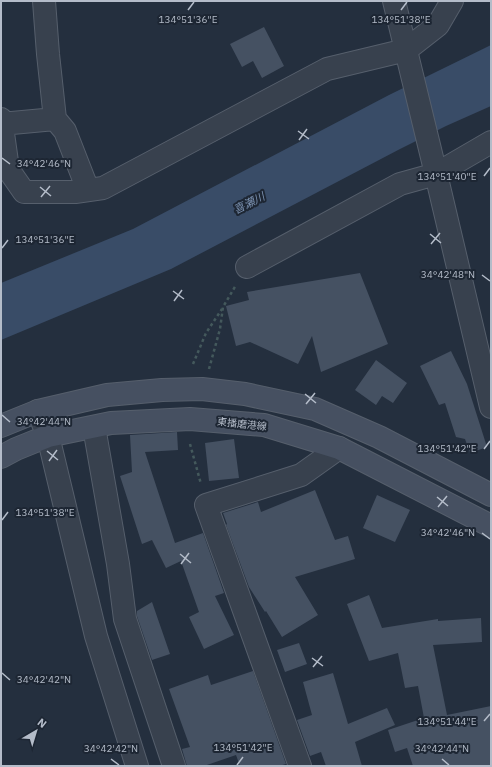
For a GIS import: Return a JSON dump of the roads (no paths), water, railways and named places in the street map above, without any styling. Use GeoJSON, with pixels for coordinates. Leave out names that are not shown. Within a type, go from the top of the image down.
{"type":"FeatureCollection","features":[{"type":"Feature","properties":{"kind":"main road"},"geometry":{"type":"LineString","coordinates":[[1,426],[38,412],[107,395],[162,390],[202,389],[245,394],[315,409],[379,437],[491,495]]}},
{"type":"Feature","properties":{"kind":"main road","name":"東播磨港線"},"geometry":{"type":"LineString","coordinates":[[1,457],[48,436],[111,423],[190,419],[264,425],[339,448],[491,526]]}},
{"type":"Feature","properties":{"kind":"street"},"geometry":{"type":"LineString","coordinates":[[44,1],[55,119],[65,131],[88,190]]}},
{"type":"Feature","properties":{"kind":"street"},"geometry":{"type":"LineString","coordinates":[[394,1],[491,406]]}},
{"type":"Feature","properties":{"kind":"street"},"geometry":{"type":"LineString","coordinates":[[1,119],[8,169],[24,192],[75,192],[103,188],[328,69],[406,50],[438,25],[452,1]]}},
{"type":"Feature","properties":{"kind":"street"},"geometry":{"type":"LineString","coordinates":[[1,124],[55,119]]}},
{"type":"Feature","properties":{"kind":"street"},"geometry":{"type":"LineString","coordinates":[[247,267],[400,184],[436,174],[491,142]]}},
{"type":"Feature","properties":{"kind":"street"},"geometry":{"type":"LineString","coordinates":[[38,412],[48,436],[96,636],[137,766]]}},
{"type":"Feature","properties":{"kind":"street"},"geometry":{"type":"LineString","coordinates":[[94,426],[118,564],[125,619],[174,766]]}},
{"type":"Feature","properties":{"kind":"street"},"geometry":{"type":"LineString","coordinates":[[300,766],[206,506],[301,475],[339,448]]}},
{"type":"Feature","properties":{"kind":"water","name":"喜瀬川"},"geometry":{"type":"Polygon","coordinates":[[[491,45],[491,106],[400,149],[171,269],[1,340],[1,283],[133,229],[389,95],[491,45]]]}}]}
